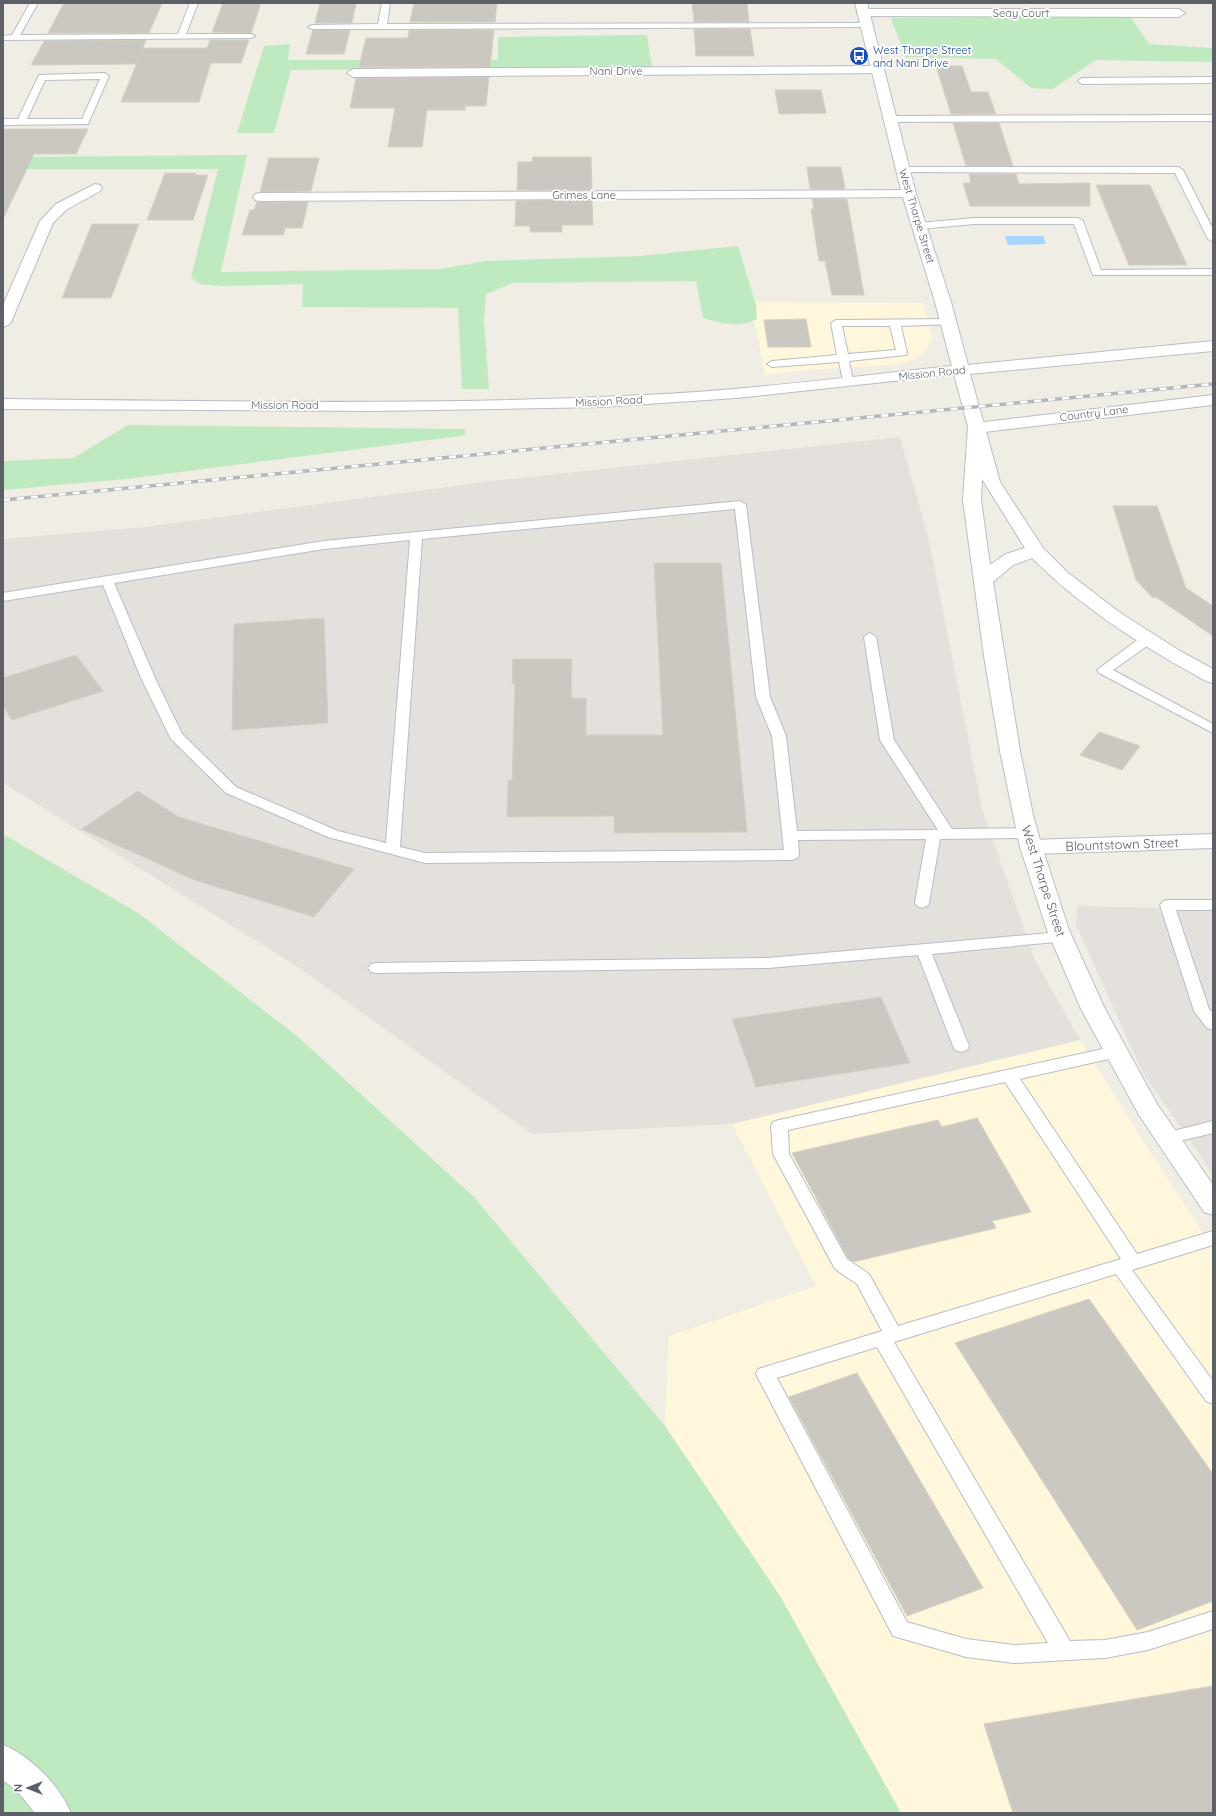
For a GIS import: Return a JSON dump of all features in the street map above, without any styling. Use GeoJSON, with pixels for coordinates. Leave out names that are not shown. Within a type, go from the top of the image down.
{"type":"FeatureCollection","features":[{"type":"Feature","properties":{"kind":"street","name":"Seay Court"},"geometry":{"type":"LineString","coordinates":[[863,14],[1179,13]]}},
{"type":"Feature","properties":{"kind":"street","name":"West Tharpe Street"},"geometry":{"type":"LineString","coordinates":[[863,14],[909,194],[949,322],[991,482],[1036,551],[1061,576],[1112,616],[1149,638],[1173,655],[1213,677]]}},
{"type":"Feature","properties":{"kind":"street","name":"Nani Drive"},"geometry":{"type":"LineString","coordinates":[[353,73],[878,70]]}},
{"type":"Feature","properties":{"kind":"street"},"geometry":{"type":"LineString","coordinates":[[3,322],[47,221],[61,207],[95,188]]}},
{"type":"Feature","properties":{"kind":"street","name":"Grimes Lane"},"geometry":{"type":"LineString","coordinates":[[260,197],[909,194]]}},
{"type":"Feature","properties":{"kind":"street","name":"Mission Road"},"geometry":{"type":"LineString","coordinates":[[3,404],[395,406],[603,402],[704,395],[1213,346]]}},
{"type":"Feature","properties":{"kind":"street","name":"Country Lane"},"geometry":{"type":"LineString","coordinates":[[976,428],[1213,400]]}},
{"type":"Feature","properties":{"kind":"street","name":"West Tharpe Street"},"geometry":{"type":"LineString","coordinates":[[976,428],[972,500],[994,656],[1010,751],[1030,840],[1061,937],[1093,1009],[1148,1109],[1213,1205]]}},
{"type":"Feature","properties":{"kind":"street"},"geometry":{"type":"LineString","coordinates":[[984,581],[998,566],[1015,557],[1036,551]]}},
{"type":"Feature","properties":{"kind":"street","name":"Blountstown Street"},"geometry":{"type":"LineString","coordinates":[[1030,840],[1213,841]]}},
{"type":"Feature","properties":{"kind":"street"},"geometry":{"type":"LineString","coordinates":[[3,1760],[29,1781],[55,1813]]}},
{"type":"Feature","properties":{"kind":"lane"},"geometry":{"type":"LineString","coordinates":[[16,38],[34,3]]}},
{"type":"Feature","properties":{"kind":"lane"},"geometry":{"type":"LineString","coordinates":[[181,37],[194,3]]}},
{"type":"Feature","properties":{"kind":"lane"},"geometry":{"type":"LineString","coordinates":[[382,27],[386,3]]}},
{"type":"Feature","properties":{"kind":"lane"},"geometry":{"type":"LineString","coordinates":[[312,27],[382,27],[863,14]]}},
{"type":"Feature","properties":{"kind":"lane"},"geometry":{"type":"LineString","coordinates":[[3,38],[251,36]]}},
{"type":"Feature","properties":{"kind":"lane"},"geometry":{"type":"LineString","coordinates":[[3,122],[21,122],[85,122],[105,76],[42,77],[21,122]]}},
{"type":"Feature","properties":{"kind":"lane"},"geometry":{"type":"LineString","coordinates":[[1082,81],[1213,80]]}},
{"type":"Feature","properties":{"kind":"lane"},"geometry":{"type":"LineString","coordinates":[[890,119],[1213,118]]}},
{"type":"Feature","properties":{"kind":"lane"},"geometry":{"type":"LineString","coordinates":[[903,170],[1178,170],[1213,239]]}},
{"type":"Feature","properties":{"kind":"lane"},"geometry":{"type":"LineString","coordinates":[[919,226],[974,221],[1078,221],[1097,273],[1213,272]]}},
{"type":"Feature","properties":{"kind":"lane"},"geometry":{"type":"LineString","coordinates":[[848,381],[836,323],[949,322]]}},
{"type":"Feature","properties":{"kind":"lane"},"geometry":{"type":"LineString","coordinates":[[772,364],[902,353],[895,323]]}},
{"type":"Feature","properties":{"kind":"lane"},"geometry":{"type":"LineString","coordinates":[[3,597],[107,580],[324,545],[740,505],[763,697],[779,736],[792,855],[425,858],[333,834],[231,790],[176,736],[148,678],[107,580]]}},
{"type":"Feature","properties":{"kind":"lane"},"geometry":{"type":"LineString","coordinates":[[393,850],[416,536]]}},
{"type":"Feature","properties":{"kind":"lane"},"geometry":{"type":"LineString","coordinates":[[870,637],[887,740],[941,834],[922,903]]}},
{"type":"Feature","properties":{"kind":"lane"},"geometry":{"type":"LineString","coordinates":[[1149,638],[1104,670],[1213,729]]}},
{"type":"Feature","properties":{"kind":"lane"},"geometry":{"type":"LineString","coordinates":[[790,836],[941,834],[1030,840]]}},
{"type":"Feature","properties":{"kind":"lane"},"geometry":{"type":"LineString","coordinates":[[1213,905],[1167,905],[1202,1011],[1213,1024]]}},
{"type":"Feature","properties":{"kind":"lane"},"geometry":{"type":"LineString","coordinates":[[376,968],[768,963],[1061,937]]}},
{"type":"Feature","properties":{"kind":"lane"},"geometry":{"type":"LineString","coordinates":[[923,949],[961,1046]]}},
{"type":"Feature","properties":{"kind":"lane"},"geometry":{"type":"LineString","coordinates":[[1065,1652],[888,1337],[863,1279],[841,1264],[781,1154],[779,1126],[1116,1052]]}},
{"type":"Feature","properties":{"kind":"lane"},"geometry":{"type":"LineString","coordinates":[[1009,1076],[1127,1265],[1213,1396]]}},
{"type":"Feature","properties":{"kind":"lane"},"geometry":{"type":"LineString","coordinates":[[1167,1138],[1213,1127]]}},
{"type":"Feature","properties":{"kind":"lane"},"geometry":{"type":"LineString","coordinates":[[1213,1238],[765,1374],[900,1629],[966,1648],[1014,1654],[1105,1649],[1148,1641],[1213,1620]]}},
{"type":"Feature","properties":{"kind":"shaded area"},"geometry":{"type":"Polygon","coordinates":[[[751,302],[923,303],[933,339],[920,356],[911,361],[891,365],[807,370],[765,375],[751,302]]]}},
{"type":"Feature","properties":{"kind":"shaded area"},"geometry":{"type":"Polygon","coordinates":[[[900,437],[929,540],[982,809],[1035,960],[1080,1040],[732,1124],[532,1134],[298,967],[3,783],[3,539],[144,527],[500,480],[900,437]]]}},
{"type":"Feature","properties":{"kind":"shaded area"},"geometry":{"type":"Polygon","coordinates":[[[1077,906],[1213,909],[1213,1174],[1143,1073],[1076,925],[1077,906]]]}},
{"type":"Feature","properties":{"kind":"shaded area"},"geometry":{"type":"Polygon","coordinates":[[[1080,1040],[1152,1155],[1213,1248],[1213,1813],[901,1813],[780,1596],[665,1426],[669,1336],[816,1286],[732,1124],[1080,1040]]]}},
{"type":"Feature","properties":{"kind":"green space"},"geometry":{"type":"Polygon","coordinates":[[[1130,16],[1149,44],[1213,48],[1213,62],[1096,60],[1053,89],[1031,88],[996,59],[905,57],[891,18],[1130,16]]]}},
{"type":"Feature","properties":{"kind":"green space"},"geometry":{"type":"Polygon","coordinates":[[[647,35],[652,67],[291,70],[274,133],[237,133],[264,46],[290,44],[288,60],[498,60],[498,37],[647,35]]]}},
{"type":"Feature","properties":{"kind":"green space"},"geometry":{"type":"Polygon","coordinates":[[[247,155],[221,272],[441,269],[486,261],[640,256],[738,246],[756,305],[757,319],[744,324],[730,324],[703,318],[696,281],[513,283],[486,294],[484,321],[489,389],[462,389],[458,308],[302,307],[303,284],[222,286],[199,284],[191,277],[218,169],[3,169],[3,157],[247,155]]]}},
{"type":"Feature","properties":{"kind":"green space"},"geometry":{"type":"Polygon","coordinates":[[[128,425],[465,429],[466,434],[126,479],[3,490],[3,461],[73,458],[128,425]]]}},
{"type":"Feature","properties":{"kind":"green space"},"geometry":{"type":"Polygon","coordinates":[[[3,834],[138,913],[297,1036],[474,1197],[665,1426],[780,1596],[901,1813],[3,1813],[3,834]]]}},
{"type":"Feature","properties":{"kind":"water"},"geometry":{"type":"Polygon","coordinates":[[[1005,236],[1043,236],[1046,244],[1008,245],[1005,236]]]}},
{"type":"Feature","properties":{"kind":"building"},"geometry":{"type":"Polygon","coordinates":[[[64,3],[162,3],[149,33],[48,33],[64,3]]]}},
{"type":"Feature","properties":{"kind":"building"},"geometry":{"type":"Polygon","coordinates":[[[223,3],[261,3],[251,33],[212,32],[223,3]]]}},
{"type":"Feature","properties":{"kind":"building"},"geometry":{"type":"Polygon","coordinates":[[[320,3],[356,3],[352,23],[315,23],[320,3]]]}},
{"type":"Feature","properties":{"kind":"building"},"geometry":{"type":"Polygon","coordinates":[[[414,3],[497,3],[495,22],[410,22],[414,3]]]}},
{"type":"Feature","properties":{"kind":"building"},"geometry":{"type":"Polygon","coordinates":[[[692,3],[747,3],[749,22],[694,22],[692,3]]]}},
{"type":"Feature","properties":{"kind":"building"},"geometry":{"type":"Polygon","coordinates":[[[694,29],[750,29],[754,56],[696,56],[694,29]]]}},
{"type":"Feature","properties":{"kind":"building"},"geometry":{"type":"Polygon","coordinates":[[[313,30],[350,30],[344,54],[306,54],[313,30]]]}},
{"type":"Feature","properties":{"kind":"building"},"geometry":{"type":"Polygon","coordinates":[[[409,30],[494,30],[490,67],[359,67],[366,38],[408,38],[409,30]]]}},
{"type":"Feature","properties":{"kind":"building"},"geometry":{"type":"Polygon","coordinates":[[[146,40],[136,64],[31,65],[44,41],[146,40]]]}},
{"type":"Feature","properties":{"kind":"building"},"geometry":{"type":"Polygon","coordinates":[[[210,40],[249,40],[241,63],[211,63],[199,102],[121,102],[143,48],[207,48],[210,40]]]}},
{"type":"Feature","properties":{"kind":"building"},"geometry":{"type":"Polygon","coordinates":[[[936,66],[962,66],[971,92],[988,92],[996,114],[951,114],[936,66]]]}},
{"type":"Feature","properties":{"kind":"building"},"geometry":{"type":"Polygon","coordinates":[[[489,77],[486,106],[465,106],[465,110],[427,110],[422,147],[388,147],[395,108],[350,108],[356,78],[489,77]]]}},
{"type":"Feature","properties":{"kind":"building"},"geometry":{"type":"Polygon","coordinates":[[[775,90],[821,90],[826,113],[779,114],[775,90]]]}},
{"type":"Feature","properties":{"kind":"building"},"geometry":{"type":"Polygon","coordinates":[[[953,123],[999,123],[1013,166],[966,166],[953,123]]]}},
{"type":"Feature","properties":{"kind":"building"},"geometry":{"type":"Polygon","coordinates":[[[3,129],[88,129],[76,154],[34,154],[3,219],[3,129]]]}},
{"type":"Feature","properties":{"kind":"building"},"geometry":{"type":"Polygon","coordinates":[[[533,157],[591,157],[592,190],[517,190],[518,162],[532,162],[533,157]]]}},
{"type":"Feature","properties":{"kind":"building"},"geometry":{"type":"Polygon","coordinates":[[[269,158],[319,158],[311,191],[260,192],[269,158]]]}},
{"type":"Feature","properties":{"kind":"building"},"geometry":{"type":"Polygon","coordinates":[[[807,167],[841,167],[845,189],[810,189],[807,167]]]}},
{"type":"Feature","properties":{"kind":"building"},"geometry":{"type":"Polygon","coordinates":[[[165,173],[196,173],[195,175],[208,175],[193,220],[147,220],[165,173]]]}},
{"type":"Feature","properties":{"kind":"building"},"geometry":{"type":"Polygon","coordinates":[[[969,174],[1016,174],[1019,184],[1090,183],[1090,206],[970,206],[963,183],[971,183],[969,174]]]}},
{"type":"Feature","properties":{"kind":"building"},"geometry":{"type":"Polygon","coordinates":[[[1096,185],[1150,185],[1187,265],[1129,265],[1096,185]]]}},
{"type":"Feature","properties":{"kind":"building"},"geometry":{"type":"Polygon","coordinates":[[[812,199],[847,199],[864,295],[832,295],[825,261],[819,261],[811,209],[814,209],[812,199]]]}},
{"type":"Feature","properties":{"kind":"building"},"geometry":{"type":"Polygon","coordinates":[[[592,200],[593,225],[562,225],[562,232],[530,232],[530,226],[515,226],[516,201],[592,200]]]}},
{"type":"Feature","properties":{"kind":"building"},"geometry":{"type":"Polygon","coordinates":[[[257,202],[308,202],[302,228],[285,228],[283,235],[242,235],[250,210],[254,210],[257,202]]]}},
{"type":"Feature","properties":{"kind":"building"},"geometry":{"type":"Polygon","coordinates":[[[92,224],[139,224],[111,298],[62,298],[92,224]]]}},
{"type":"Feature","properties":{"kind":"building"},"geometry":{"type":"Polygon","coordinates":[[[806,319],[811,347],[768,347],[764,320],[806,319]]]}},
{"type":"Feature","properties":{"kind":"building"},"geometry":{"type":"Polygon","coordinates":[[[1113,506],[1157,506],[1186,588],[1213,606],[1213,636],[1156,597],[1153,598],[1136,580],[1113,506]]]}},
{"type":"Feature","properties":{"kind":"building"},"geometry":{"type":"Polygon","coordinates":[[[654,563],[721,563],[747,832],[614,833],[614,816],[507,817],[508,780],[512,780],[515,684],[512,684],[513,659],[572,659],[571,698],[586,698],[586,735],[663,735],[654,563]]]}},
{"type":"Feature","properties":{"kind":"building"},"geometry":{"type":"Polygon","coordinates":[[[324,618],[328,723],[232,730],[234,624],[324,618]]]}},
{"type":"Feature","properties":{"kind":"building"},"geometry":{"type":"Polygon","coordinates":[[[76,655],[103,691],[12,720],[3,706],[3,678],[76,655]]]}},
{"type":"Feature","properties":{"kind":"building"},"geometry":{"type":"Polygon","coordinates":[[[1099,732],[1140,746],[1122,770],[1080,755],[1099,732]]]}},
{"type":"Feature","properties":{"kind":"building"},"geometry":{"type":"Polygon","coordinates":[[[138,791],[179,817],[354,869],[314,917],[194,880],[82,829],[138,791]]]}},
{"type":"Feature","properties":{"kind":"building"},"geometry":{"type":"Polygon","coordinates":[[[881,997],[910,1063],[756,1087],[732,1019],[881,997]]]}},
{"type":"Feature","properties":{"kind":"building"},"geometry":{"type":"Polygon","coordinates":[[[977,1118],[1031,1212],[992,1221],[996,1228],[853,1262],[848,1258],[792,1153],[938,1120],[942,1127],[977,1118]]]}},
{"type":"Feature","properties":{"kind":"building"},"geometry":{"type":"Polygon","coordinates":[[[1089,1299],[1213,1474],[1213,1601],[1137,1630],[955,1343],[1089,1299]]]}},
{"type":"Feature","properties":{"kind":"building"},"geometry":{"type":"Polygon","coordinates":[[[857,1373],[983,1588],[907,1616],[789,1397],[857,1373]]]}},
{"type":"Feature","properties":{"kind":"building"},"geometry":{"type":"Polygon","coordinates":[[[1213,1686],[1213,1813],[1013,1813],[984,1724],[1213,1686]]]}},
{"type":"Feature","properties":{"kind":"railway"},"geometry":{"type":"LineString","coordinates":[[3,500],[1213,384]]}},
{"type":"Feature","properties":{"kind":"place","name":"West Tharpe Street and Nani Drive"},"geometry":{"type":"Point","coordinates":[859,56]}}]}
